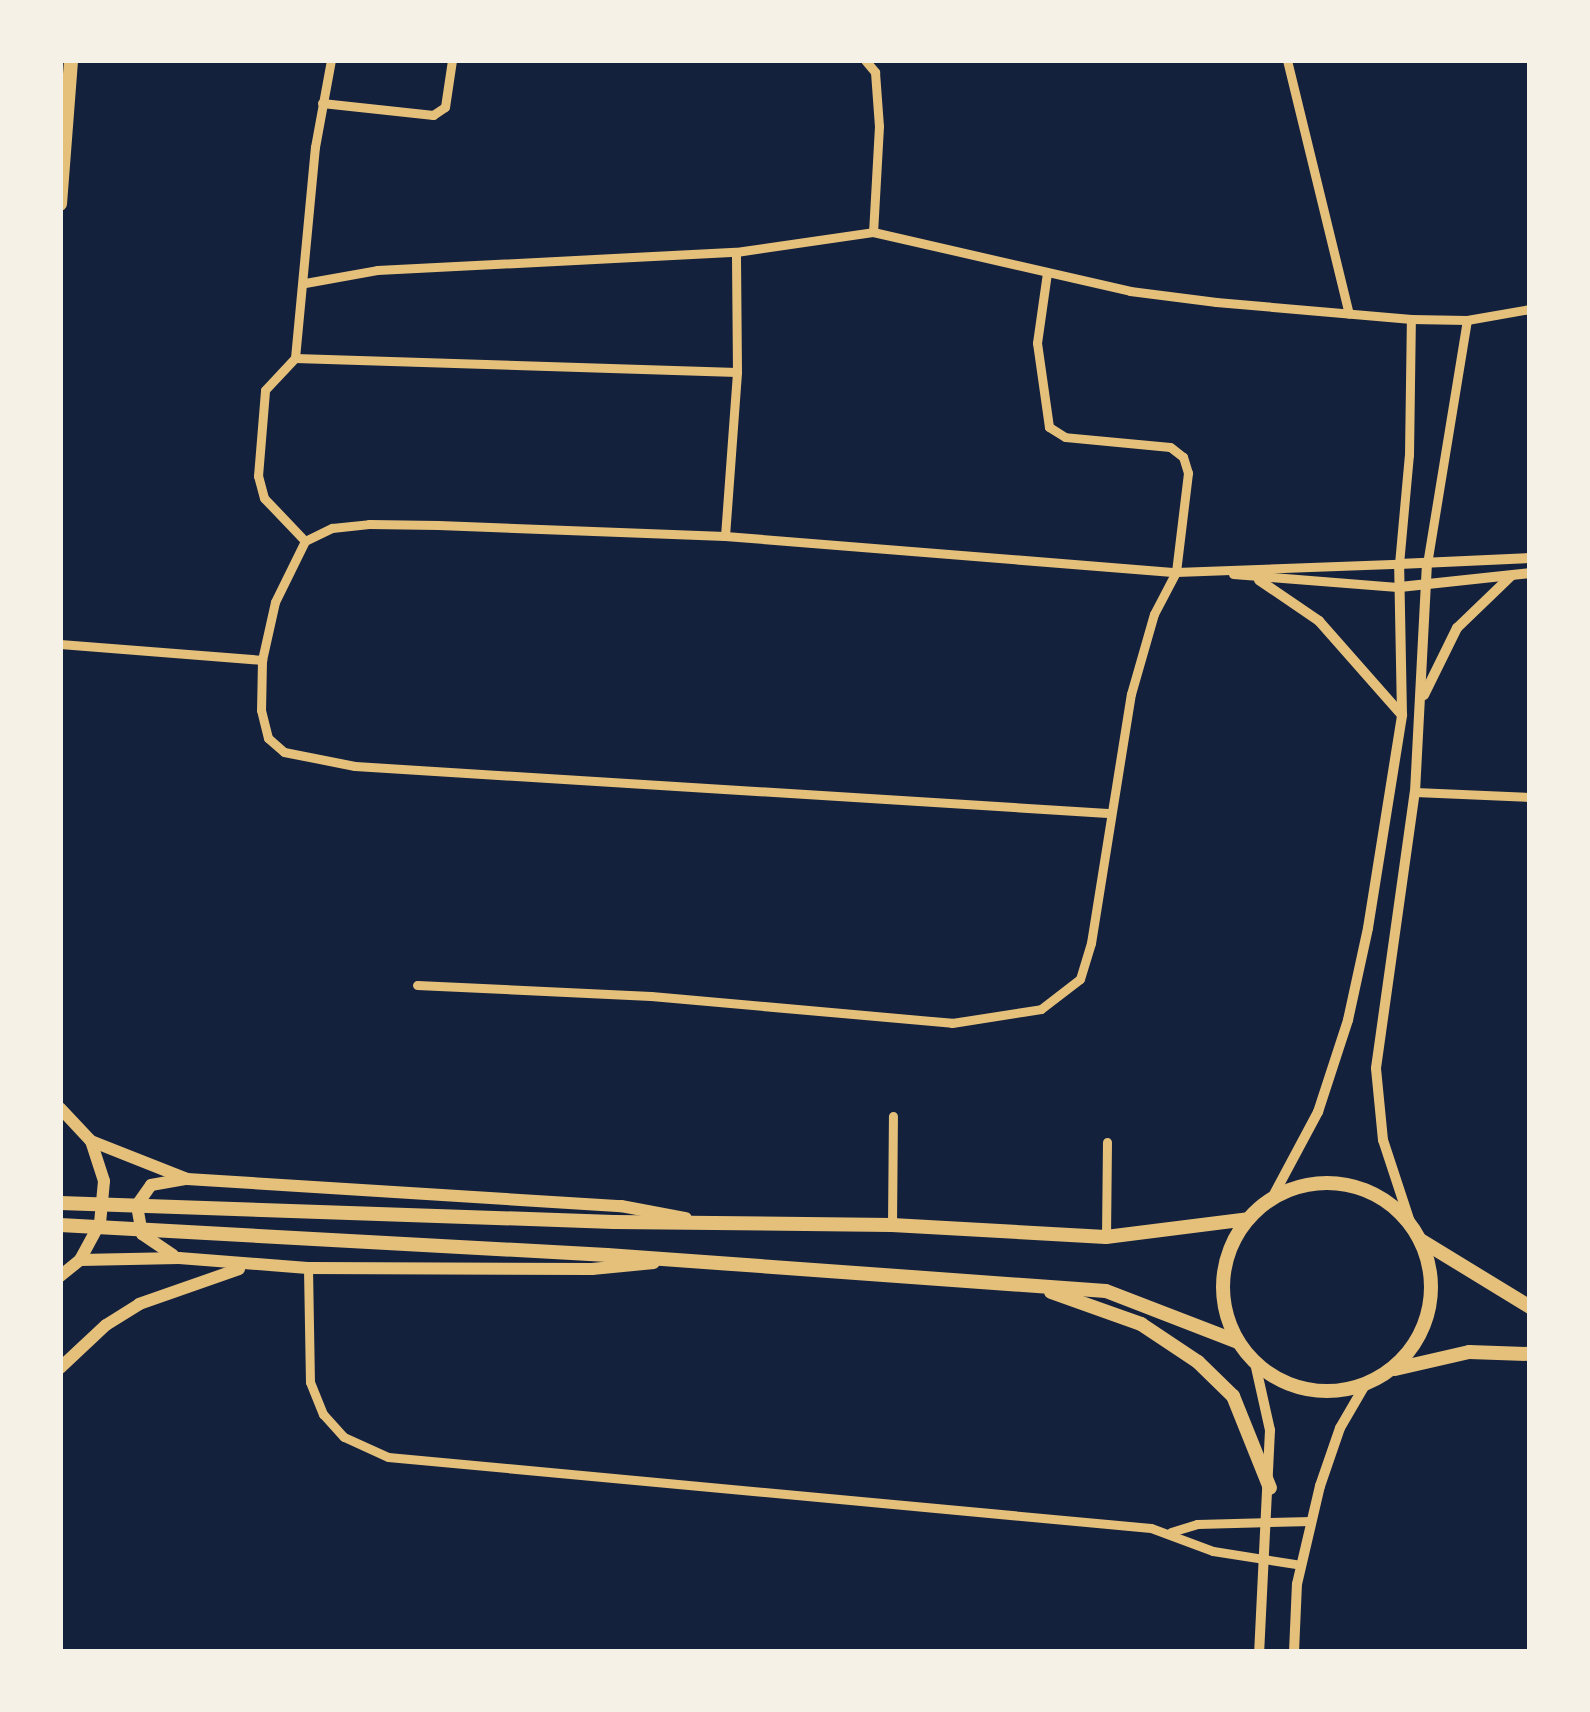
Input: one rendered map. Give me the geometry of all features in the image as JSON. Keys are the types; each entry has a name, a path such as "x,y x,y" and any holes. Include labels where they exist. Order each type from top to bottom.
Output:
{"highway":[{"path":"60,204 71,60"},
{"path":"1390,1371 1411,1350 1428,1310 1430,1268 1411,1225 1383,1199 1360,1188 1309,1185 1271,1198 1233,1241 1222,1292 1238,1342 1255,1363 1279,1380 1307,1390 1365,1385 1390,1371 1469,1352 1530,1354"},
{"path":"60,1203 614,1222 892,1225 1106,1238 1248,1220"},
{"path":"60,1225 607,1255 1106,1291 1238,1342"},
{"path":"1420,1240 1530,1307"},
{"path":"1029,1285 1141,1324 1198,1362 1233,1396 1270,1488"}],"main road":[{"path":"60,1108 91,1141 187,1179"},
{"path":"60,1276 80,1260 100,1223 104,1181 91,1141"},
{"path":"179,1258 142,1234 137,1205 151,1184 187,1179 621,1206 693,1220"},
{"path":"80,1260 179,1258 244,1267 592,1269 686,1260"},
{"path":"60,1368 106,1325 139,1304 244,1267"}],"street":[{"path":"305,541 264,498 258,476 265,390 295,358 322,103 331,60"},
{"path":"322,103 433,115 445,107 452,60"},
{"path":"865,60 875,72 879,126 873,232"},
{"path":"1287,60 1348,314"},
{"path":"305,283 377,271 736,252 873,232 992,255 1130,291 1412,320 1467,320 1530,309"},
{"path":"725,536 737,372 736,252"},
{"path":"417,986 651,996 952,1023 1041,1009 1079,979 1091,943 1108,814 1145,638 1176,572 1187,489 1183,457 1150,443 1065,436 1048,427 1037,343 1047,273"},
{"path":"1271,1198 1318,1112 1348,1020 1402,715 1400,564 1409,455 1412,320"},
{"path":"1411,1225 1383,1140 1376,1068 1415,792 1423,585 1467,320"},
{"path":"295,358 737,372"},
{"path":"1108,814 306,758 284,752 268,738 261,710 262,660 275,602 305,541 332,528 369,524 725,536 1176,572 1530,558"},
{"path":"1228,572 1259,580 1400,587 1530,573"},
{"path":"1422,698 1457,628 1511,576"},
{"path":"1259,580 1319,621 1402,715"},
{"path":"60,644 262,660"},
{"path":"1415,792 1530,797"},
{"path":"892,1225 893,1116"},
{"path":"1106,1238 1107,1142"},
{"path":"308,1268 310,1382 322,1414 344,1437 388,1457 1171,1532 1197,1524 1311,1521"},
{"path":"1255,1363 1270,1430 1259,1652"},
{"path":"1294,1652 1301,1564 1311,1521 1340,1428 1365,1385"},
{"path":"1171,1532 1198,1547 1301,1564"}]}
